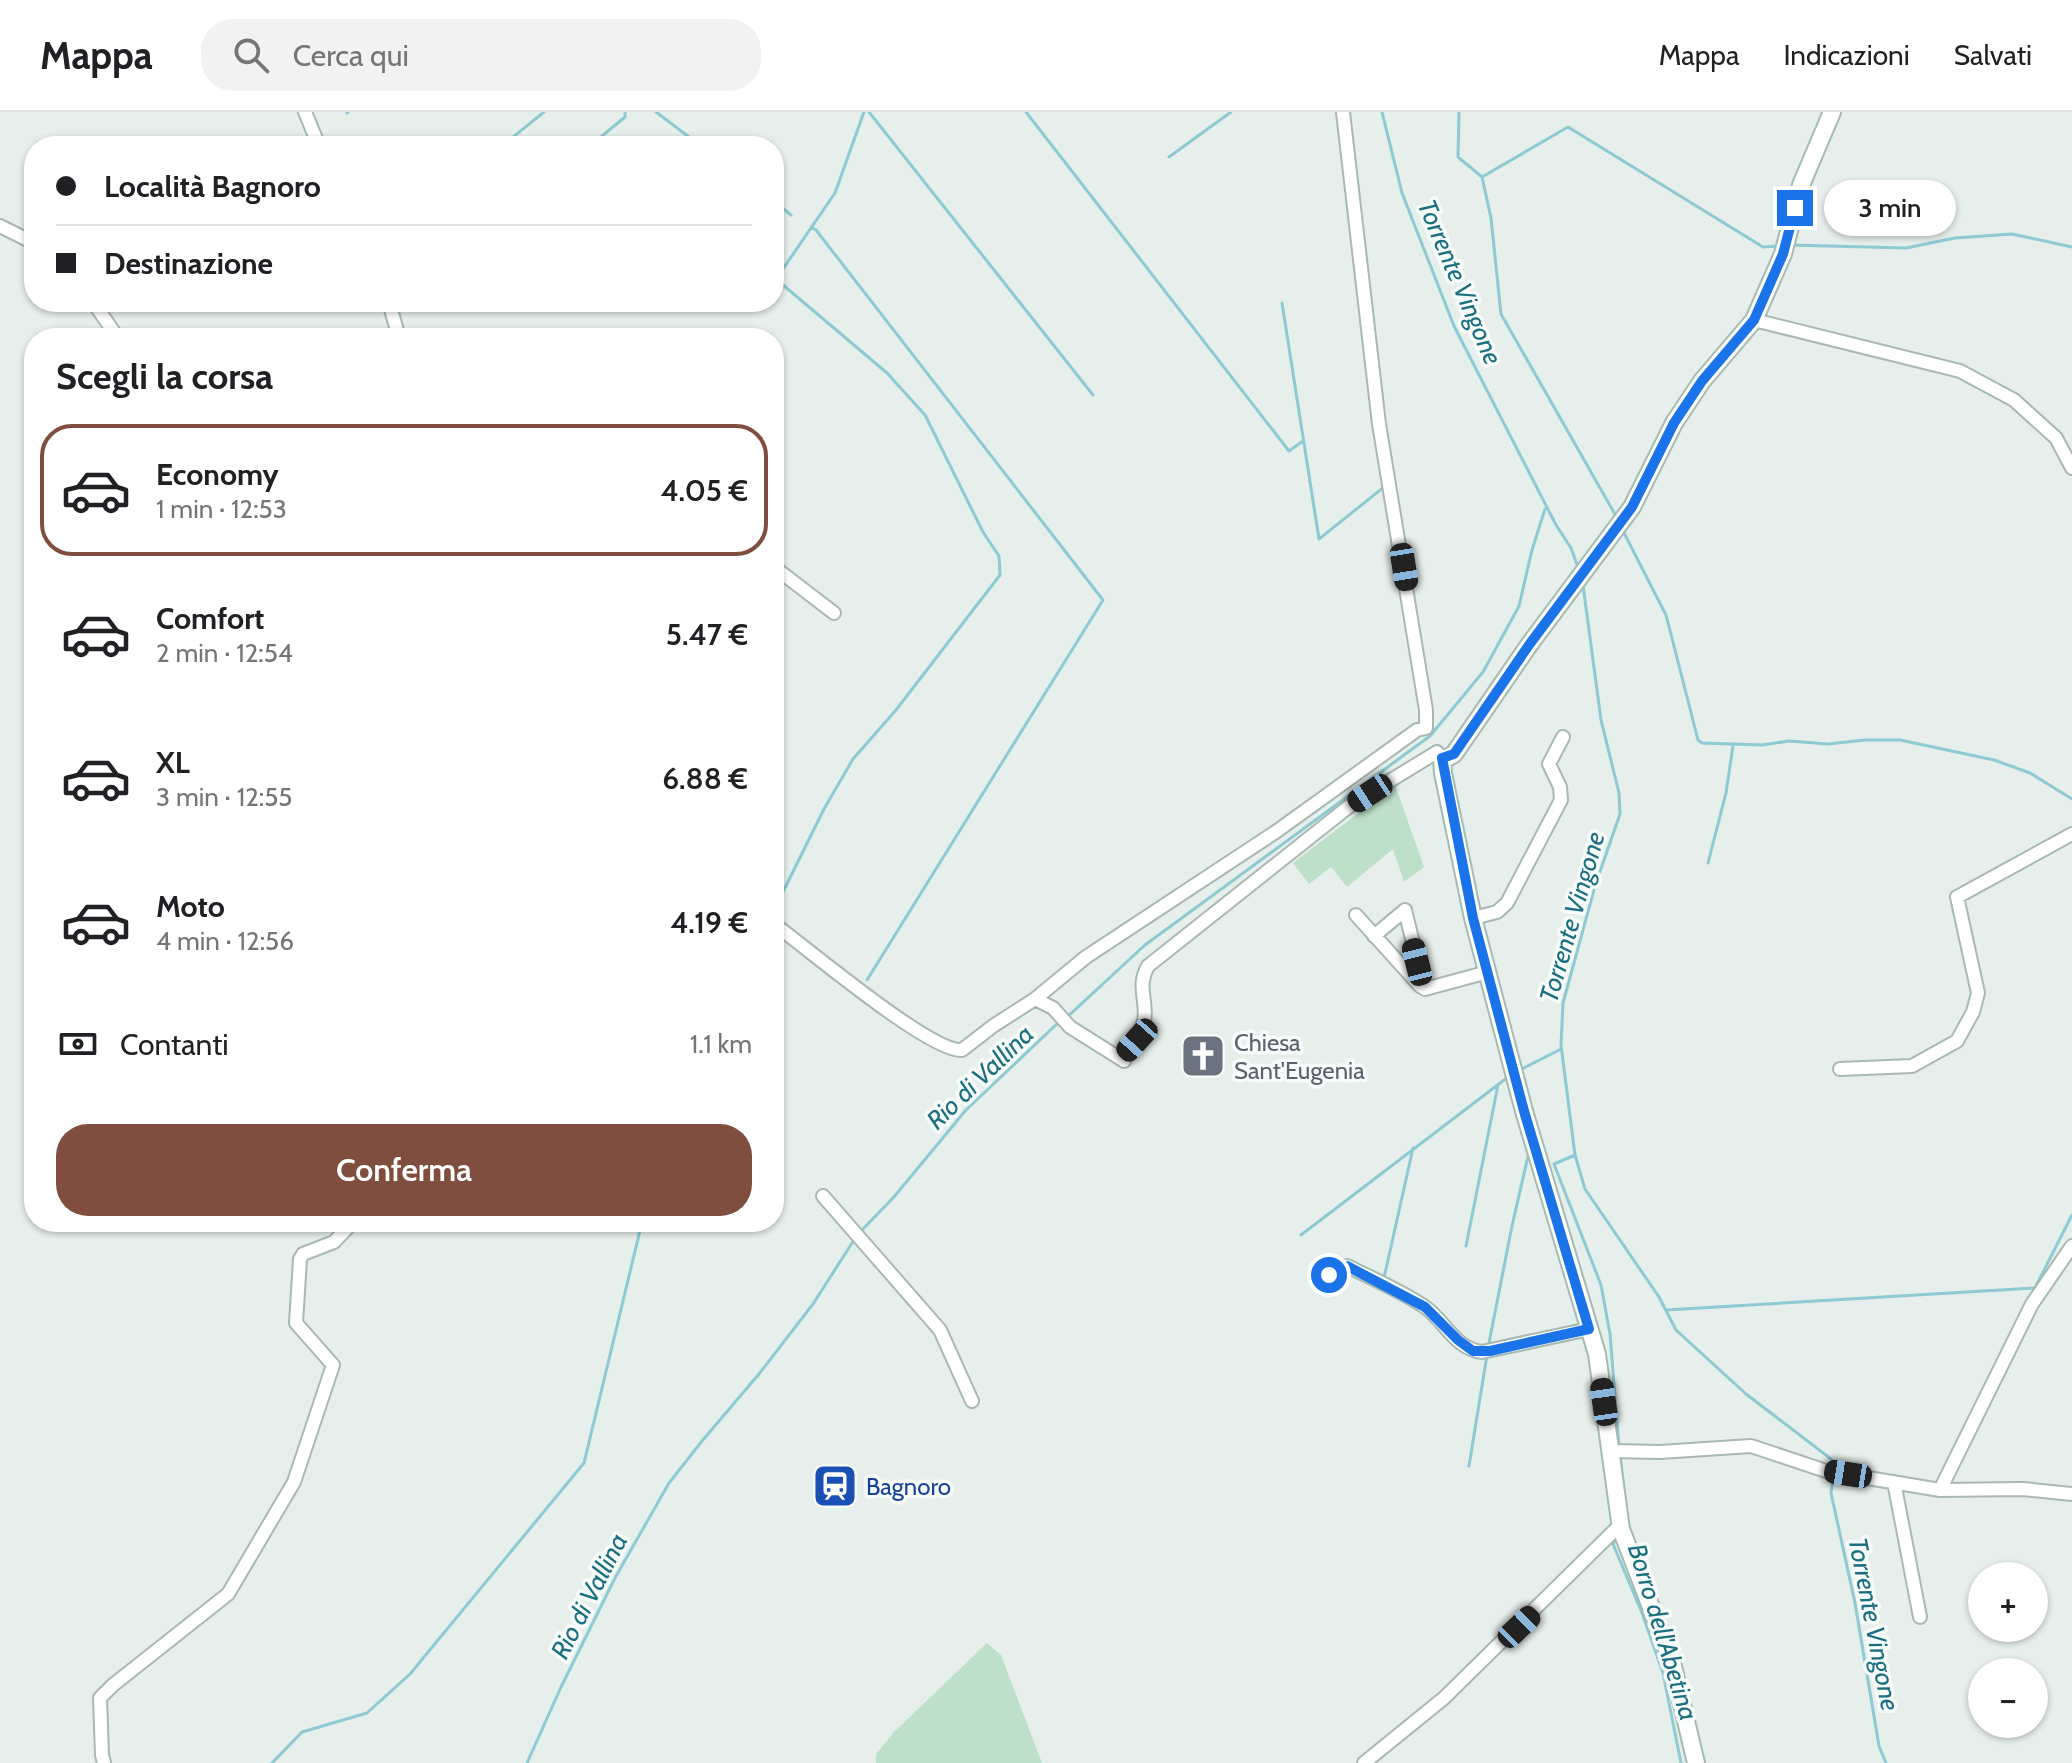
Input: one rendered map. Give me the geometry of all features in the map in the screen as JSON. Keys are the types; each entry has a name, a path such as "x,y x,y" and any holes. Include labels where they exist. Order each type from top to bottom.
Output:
{"street":[{"path":"305,112 315,136"},
{"path":"1343,112 1379,424 1430,732 1440,755 1473,918 1524,1111 1597,1354 1620,1525 1672,1662 1696,1763"},
{"path":"1035,999 1053,1008 1099,1046 1124,1061 1145,1019 1141,979 1148,966 1352,804 1440,755 1454,754 1632,507 1674,423 1702,381 1754,320 1783,254 1801,185 1832,112"},
{"path":"0,226 24,238"},
{"path":"1754,320 1960,371 2014,400 2056,438 2072,468"},
{"path":"784,575 834,613"},
{"path":"784,932 897,1018 949,1049 962,1050 1035,999 1086,957 1277,831 1417,730 1430,732"},
{"path":"1473,918 1497,912 1507,903 1561,800 1560,787 1549,764 1563,737"},
{"path":"1840,1069 1912,1066 1957,1041 1973,1012 1978,993 1957,897 2072,834"},
{"path":"1374,936 1405,910 1424,988"},
{"path":"1356,915 1424,988 1488,972"},
{"path":"823,1196 940,1330 972,1401"},
{"path":"104,1763 100,1698 228,1594 294,1482 333,1365 296,1323 300,1259 303,1254 334,1242 344,1232"},
{"path":"1940,1490 2032,1304 2072,1246"},
{"path":"1329,1275 1336,1268 1347,1266 1425,1307 1473,1351 1490,1351 1589,1329"},
{"path":"1610,1451 1660,1452 1751,1446 1826,1471 1940,1490 2023,1489 2072,1494"},
{"path":"1894,1482 1920,1617"},
{"path":"1364,1763 1444,1698 1620,1525"}],"green space":[{"path":"1395,785 1424,867 1404,882 1393,849 1347,887 1331,867 1309,884 1293,863"},
{"path":"987,1643 1001,1655 1042,1763 876,1763 876,1754 894,1732"}],"waterway":[{"path":"514,136 544,112"},
{"path":"602,136 625,117 625,112"},
{"path":"656,112 688,136"},
{"path":"784,267 835,193 864,112"},
{"path":"869,112 1093,395"},
{"path":"1026,112 1289,451 1303,441"},
{"path":"1169,157 1231,112"},
{"name":"Torrente Vingone","path":"1382,112 1402,193 1454,326 1556,525 1571,548 1579,570"},
{"path":"1459,112 1458,157 1482,177 1491,218 1501,314 1616,516"},
{"path":"1482,177 1568,127 1763,247 1778,246"},
{"path":"784,209 791,215"},
{"path":"811,227 1103,600 867,980"},
{"path":"1790,245 1906,248 1955,238 2012,234 2072,247"},
{"path":"784,286 887,373 925,415 983,532 999,556 1000,575 896,710 853,759 784,890"},
{"path":"1282,303 1319,539 1384,487"},
{"name":"Rio di Vallina","path":"1066,1018 1145,945 1430,736 1483,672 1519,606 1545,509"},
{"path":"1623,531 1666,615 1698,740 1702,743 1762,745 1789,741 1828,744 1900,740 1994,760 2030,773 2072,799"},
{"name":"Torrente Vingone","path":"1583,585 1601,720 1619,793 1620,814 1595,886 1563,1003 1561,1045 1575,1155 1585,1189 1659,1297 1676,1330 1746,1394 1831,1459 1834,1467"},
{"path":"1708,863 1726,793 1733,746"},
{"name":"Rio di Vallina","path":"861,1231 893,1198 966,1110 1059,1022"},
{"path":"1518,1071 1561,1049"},
{"path":"1301,1235 1508,1077"},
{"path":"1466,1246 1498,1085"},
{"path":"1384,1278 1413,1148"},
{"path":"1488,1348 1529,1152"},
{"name":"Borro dell'Abetina","path":"1575,1155 1554,1164 1601,1285 1610,1334 1619,1447"},
{"path":"1666,1310 2035,1288 2072,1215"},
{"path":"272,1763 302,1732 367,1713 410,1674 584,1463 640,1232"},
{"name":"Rio di Vallina","path":"527,1763 615,1578 669,1483 813,1304 854,1240"},
{"path":"1469,1466 1487,1355"},
{"name":"Borro dell'Abetina","path":"1620,1454 1627,1518"},
{"name":"Torrente Vingone","path":"1833,1477 1831,1493 1855,1603 1879,1746 1886,1763"},
{"name":"Borro dell'Abetina","path":"1618,1535 1613,1544 1663,1673 1681,1763"}],"place":[{"name":"Chiesa Sant'Eugenia","path":"1203,1056"},
{"name":"Bagnoro","path":"835,1486"}],"route":[{"path":"1329,1275 1336,1268 1347,1266 1425,1307 1473,1351 1490,1351 1589,1329 1524,1111 1473,918 1442,758 1454,754 1529,645 1632,507 1674,423 1702,381 1754,320 1783,254 1795,208"}]}
